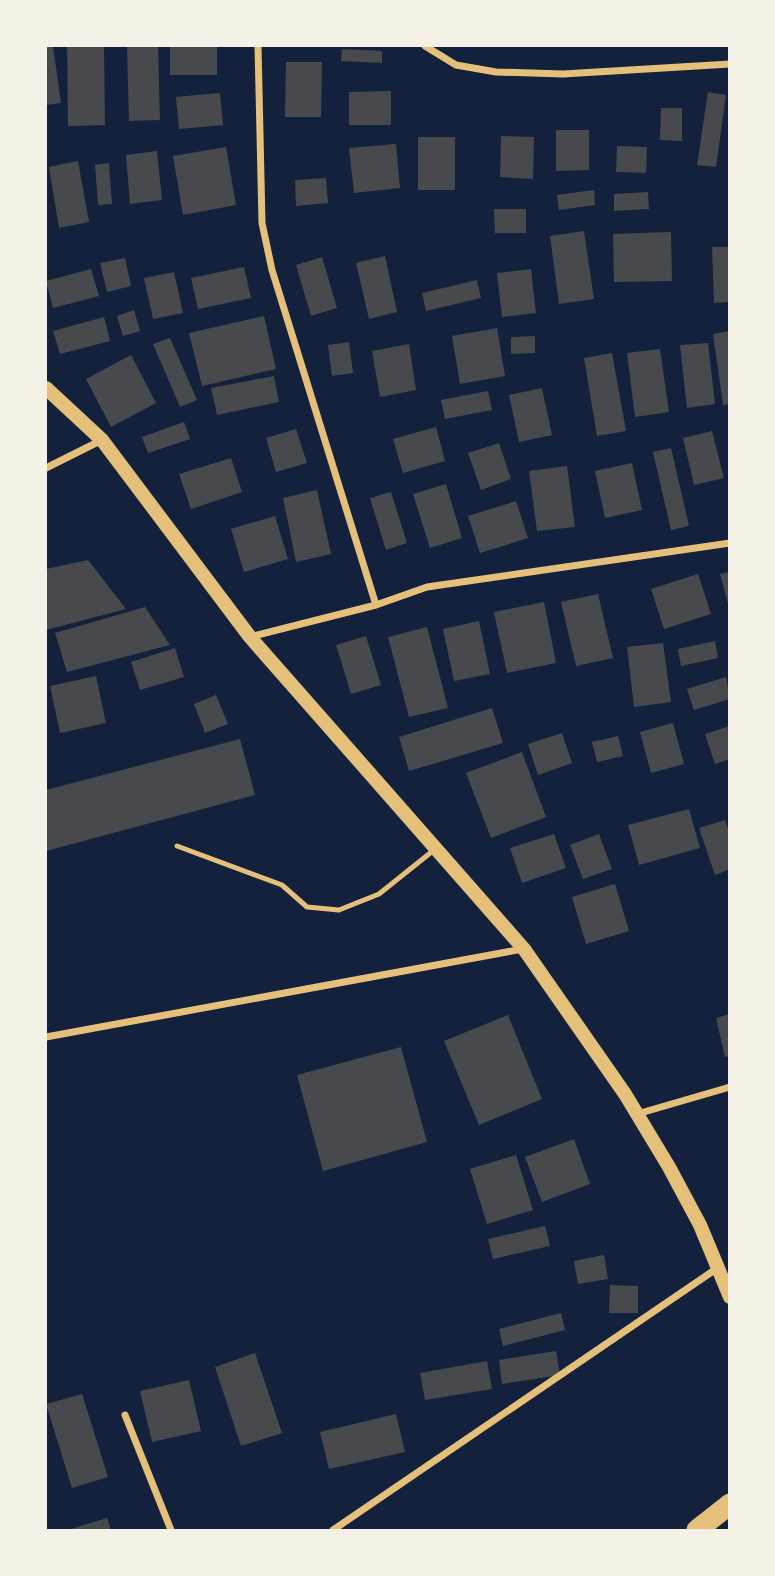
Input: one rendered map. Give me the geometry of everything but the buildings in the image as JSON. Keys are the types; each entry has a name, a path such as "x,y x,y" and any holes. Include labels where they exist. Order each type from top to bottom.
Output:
{"highway":[{"path":"698,1531 730,1504"}],"main road":[{"path":"46,388 102,440 250,637 524,949 568,1009 636,1115 700,1225 716,1269 730,1297"}],"street":[{"path":"258,46 262,223 272,270 376,604"},
{"path":"425,46 456,65 496,72 563,74 730,64"},
{"path":"46,468 102,440"},
{"path":"250,637 376,604 428,587 730,543"},
{"path":"46,1037 524,949"},
{"path":"636,1115 730,1087"},
{"path":"333,1531 716,1269"},
{"path":"125,1415 171,1531"}],"lane":[{"path":"177,846 282,885 307,907 339,910 380,894 436,848"}]}
